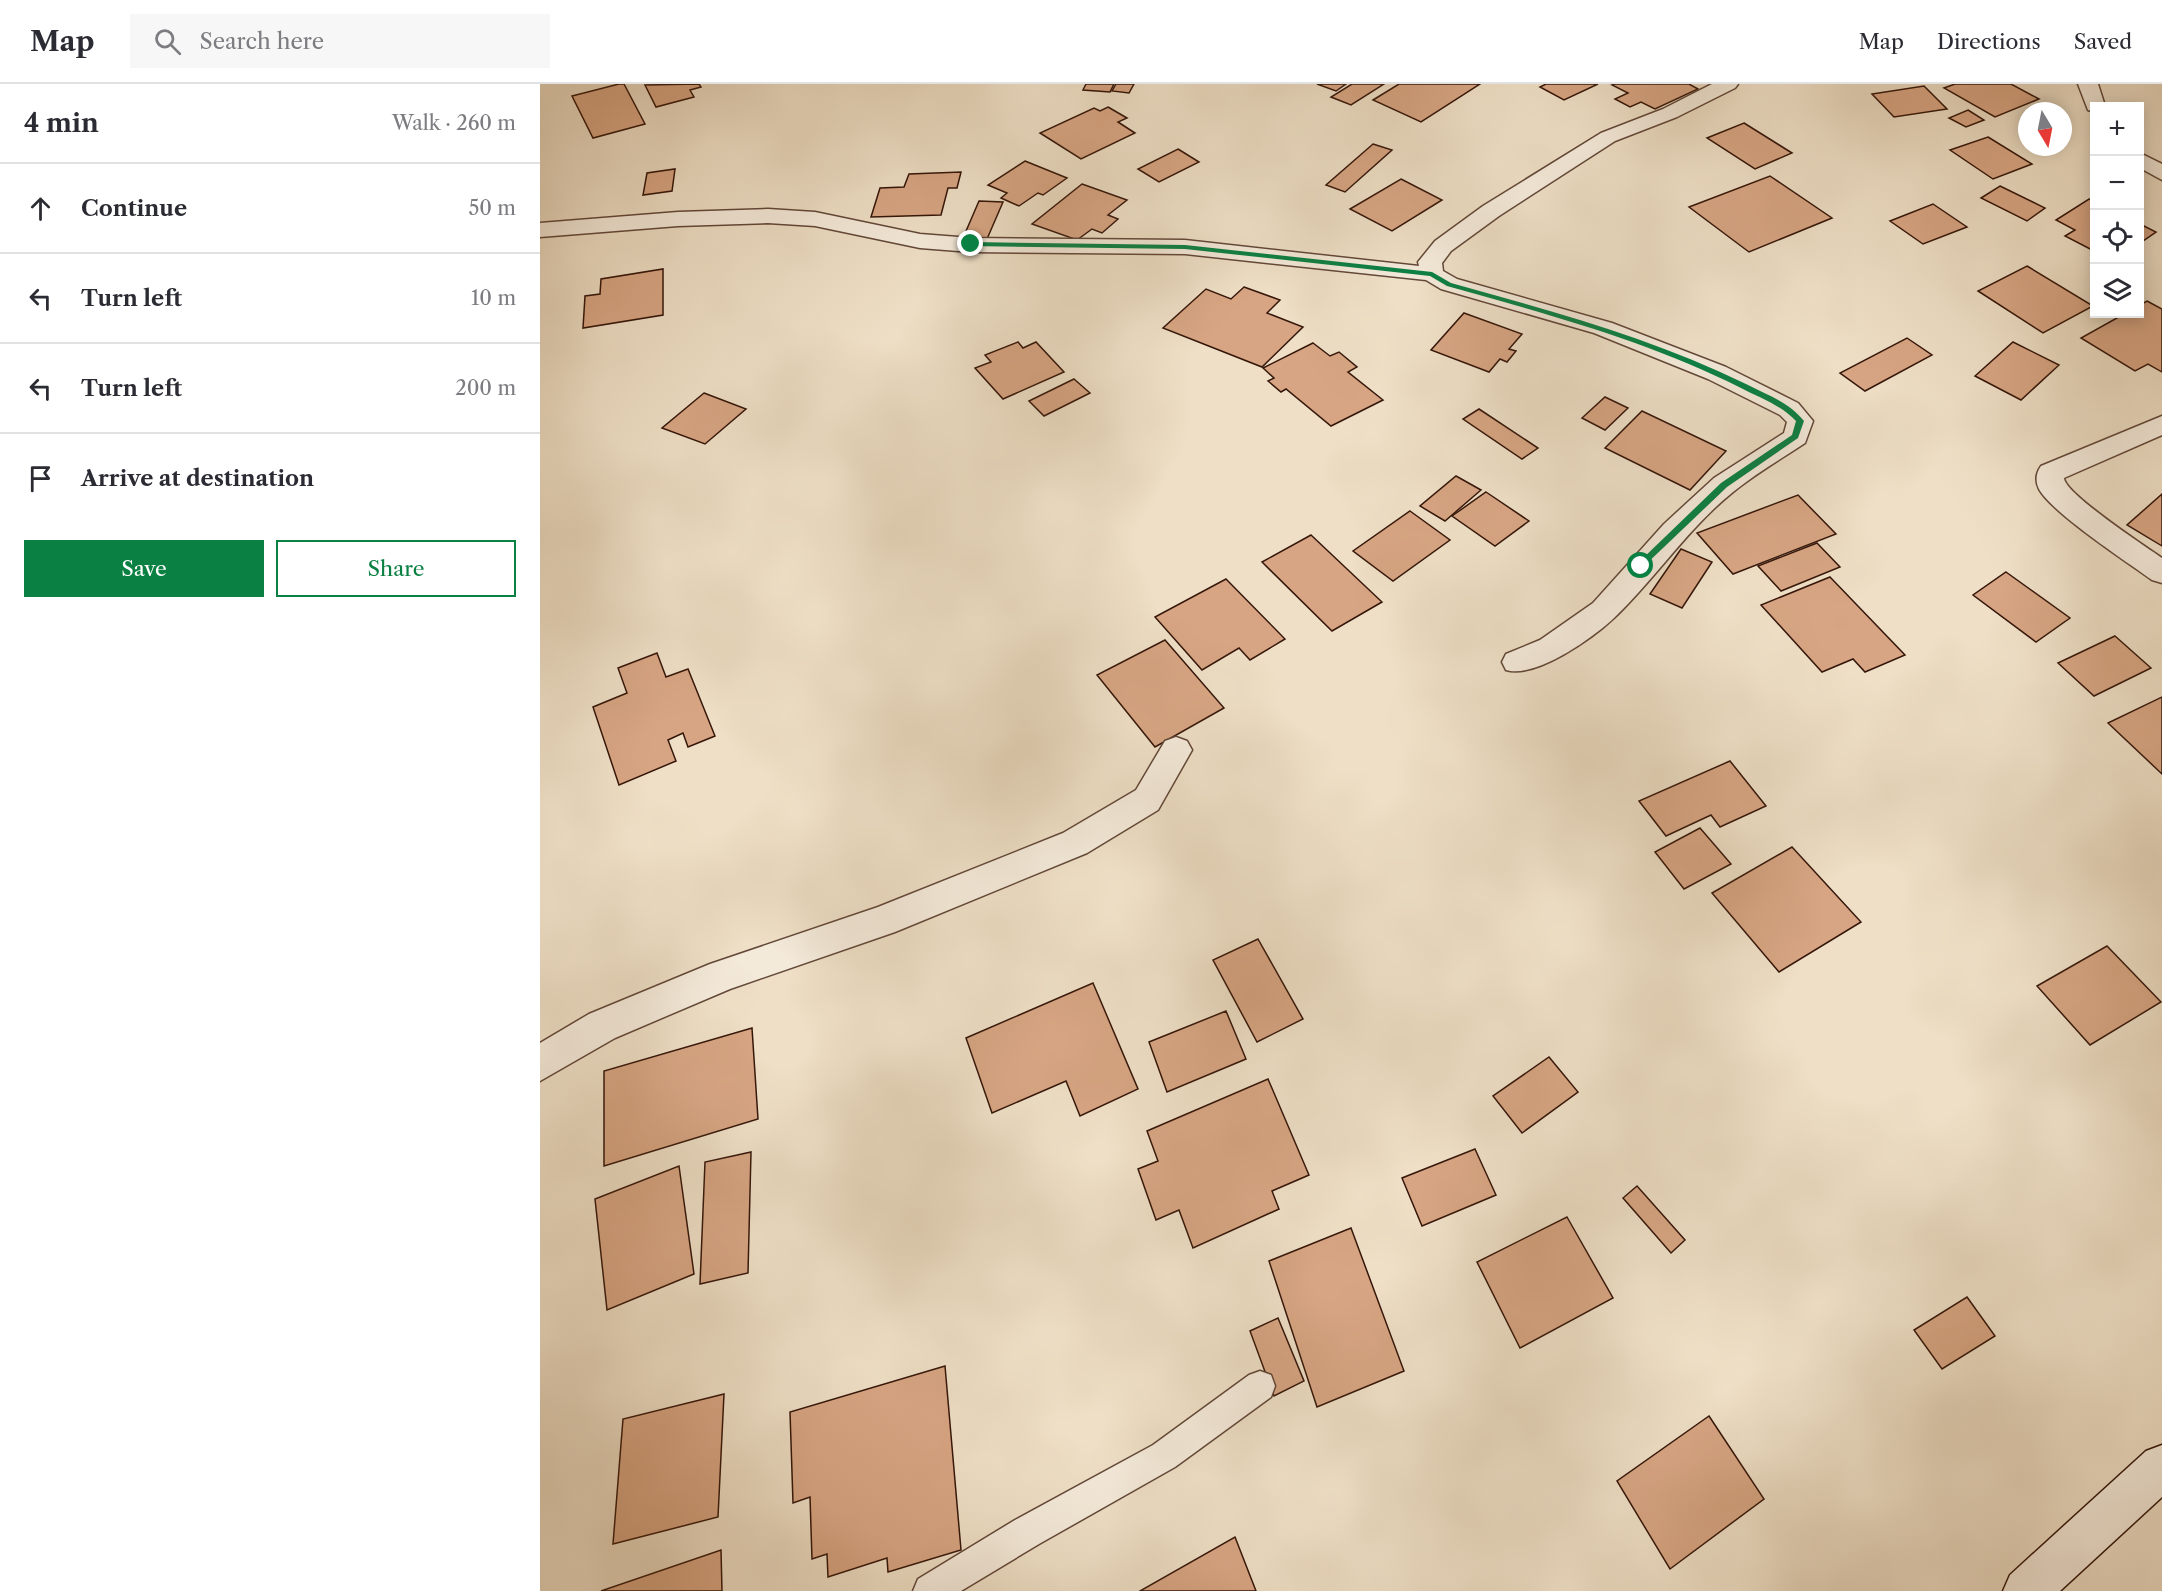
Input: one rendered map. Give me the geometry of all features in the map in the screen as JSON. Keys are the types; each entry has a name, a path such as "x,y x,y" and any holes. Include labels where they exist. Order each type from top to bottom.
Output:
{"street":[{"path":"1432,274 1430,262 1443,246 1491,211 1608,137 1670,113 1728,84"},
{"path":"2088,84 2094,102"},
{"path":"2144,162 2162,174"},
{"path":"540,230 768,216 815,219 920,241 971,244 1185,247 1432,274 1449,284 1603,328 1717,373 1771,398 1789,409 1800,421 1796,437 1724,485 1674,531 1603,611 1551,648 1517,662"},
{"path":"2162,425 2050,473 2052,486 2068,504 2162,573"},
{"path":"540,1063 602,1026 723,975 883,921 1075,843 1147,800 1176,750"},
{"path":"2026,1591 2162,1467"}],"lane":[{"path":"930,1591 1027,1532 1164,1456 1260,1386"}],"building":[{"path":"624,84 645,124 593,138 572,96"},
{"path":"699,84 701,87 690,90 694,97 656,107 645,85"},
{"path":"1086,84 1114,84 1110,92 1083,90"},
{"path":"1116,84 1134,84 1129,93 1112,91"},
{"path":"1317,84 1346,84 1336,91"},
{"path":"1352,84 1384,84 1351,105 1331,97"},
{"path":"1399,84 1480,84 1421,122 1373,100"},
{"path":"1546,84 1598,84 1564,100 1540,87"},
{"path":"1689,84 1698,89 1655,109 1641,102 1630,107 1615,99 1628,93 1612,85"},
{"path":"1955,84 2011,84 2039,99 2032,102 2018,102 2018,108 1995,117 1944,88"},
{"path":"1924,86 1947,109 1894,117 1872,94"},
{"path":"1108,107 1127,118 1118,122 1135,133 1081,159 1040,133 1094,108 1100,111"},
{"path":"1968,110 1984,120 1966,127 1949,118"},
{"path":"1744,123 1792,153 1755,169 1707,138"},
{"path":"1988,137 2032,164 1993,179 1950,150"},
{"path":"1373,144 1392,150 1345,192 1326,185"},
{"path":"1178,149 1199,162 1159,182 1138,169"},
{"path":"1025,161 1067,178 1043,195 1038,193 1019,206 1001,198 1007,193 988,185"},
{"path":"675,169 672,191 643,195 647,173"},
{"path":"961,172 957,188 948,188 941,215 871,217 880,188 904,187 909,174"},
{"path":"1770,176 1832,218 1749,252 1689,207"},
{"path":"1401,179 1442,200 1392,231 1350,209"},
{"path":"1082,184 1127,200 1108,215 1118,219 1102,233 1092,229 1077,240 1032,224"},
{"path":"2000,186 2045,208 2027,221 1981,198"},
{"path":"2090,199 2090,249 2065,236 2075,230 2056,220"},
{"path":"979,201 1003,202 987,239 963,238"},
{"path":"1933,204 1967,227 1923,244 1890,221"},
{"path":"2144,226 2156,232 2144,240"},
{"path":"2027,266 2090,304 2090,308 2043,333 1978,291"},
{"path":"663,269 663,315 583,328 585,296 600,294 601,279"},
{"path":"1244,287 1280,300 1267,313 1303,327 1262,367 1163,328 1206,289 1231,299"},
{"path":"2147,301 2162,309 2162,372 2148,364 2135,371 2081,338 2117,318 2144,318 2144,303"},
{"path":"1464,313 1522,334 1509,349 1516,351 1507,362 1500,359 1489,372 1431,350"},
{"path":"1907,338 1932,355 1865,391 1840,373"},
{"path":"1018,342 1023,348 1036,342 1064,372 1003,399 975,368 991,362 985,355"},
{"path":"2013,342 2059,365 2021,400 1975,376"},
{"path":"1313,343 1330,356 1339,352 1357,367 1348,372 1383,400 1331,426 1286,389 1281,392 1268,381 1274,378 1263,368"},
{"path":"1074,379 1090,393 1044,416 1029,401"},
{"path":"704,393 746,409 705,444 662,428"},
{"path":"1605,397 1628,408 1605,430 1582,418"},
{"path":"1479,409 1538,448 1522,459 1463,419"},
{"path":"1642,411 1726,451 1690,490 1605,448"},
{"path":"1456,476 1481,490 1445,521 1420,506"},
{"path":"1486,492 1529,521 1495,546 1452,516"},
{"path":"2162,494 2162,546 2127,525"},
{"path":"1798,495 1836,534 1733,574 1697,533"},
{"path":"1410,511 1450,540 1393,581 1353,551"},
{"path":"1311,535 1382,602 1332,631 1262,562"},
{"path":"1817,543 1840,567 1781,591 1758,566"},
{"path":"1681,549 1712,562 1682,608 1650,594"},
{"path":"2006,572 2070,618 2036,642 1973,595"},
{"path":"1830,577 1905,655 1865,672 1853,659 1822,672 1761,605"},
{"path":"1226,579 1285,639 1250,660 1239,648 1202,670 1155,617"},
{"path":"2115,636 2151,668 2094,696 2058,663"},
{"path":"1165,640 1224,708 1155,747 1097,675"},
{"path":"657,653 666,677 688,669 715,736 688,747 683,733 668,740 676,761 619,785 593,707 627,693 618,668"},
{"path":"2162,697 2162,774 2108,723"},
{"path":"1730,761 1766,806 1720,827 1711,815 1666,836 1639,801"},
{"path":"1700,828 1731,864 1684,889 1655,852"},
{"path":"1792,847 1861,922 1779,972 1712,893"},
{"path":"1258,939 1303,1019 1257,1042 1213,960"},
{"path":"2107,946 2161,1002 2090,1045 2037,986"},
{"path":"1093,983 1138,1089 1080,1116 1066,1081 992,1113 966,1038"},
{"path":"1226,1011 1246,1059 1167,1092 1149,1042"},
{"path":"752,1028 758,1119 604,1166 604,1071"},
{"path":"1549,1057 1578,1092 1522,1133 1493,1096"},
{"path":"1268,1079 1309,1175 1272,1191 1279,1209 1193,1248 1179,1210 1156,1220 1138,1169 1158,1161 1147,1131"},
{"path":"1475,1149 1496,1195 1422,1226 1402,1178"},
{"path":"751,1152 748,1273 700,1284 705,1162"},
{"path":"679,1166 694,1274 607,1310 595,1199"},
{"path":"1637,1186 1685,1240 1671,1253 1623,1198"},
{"path":"1567,1217 1613,1298 1520,1348 1477,1262"},
{"path":"1351,1228 1404,1371 1317,1407 1269,1261"},
{"path":"1967,1297 1995,1336 1942,1369 1914,1330"},
{"path":"1278,1318 1304,1381 1274,1396 1250,1331"},
{"path":"945,1366 961,1550 888,1572 887,1558 828,1577 827,1554 812,1559 810,1497 793,1503 790,1412"},
{"path":"724,1394 718,1517 613,1544 623,1419"},
{"path":"1709,1416 1764,1499 1670,1569 1617,1481"},
{"path":"1235,1537 1256,1591 1140,1591"},
{"path":"721,1550 722,1591 601,1591"}],"route":[{"path":"971,244 1185,247 1432,274 1449,284 1603,328 1717,373 1789,409 1800,421 1796,437 1724,485 1674,531 1641,566"}]}
